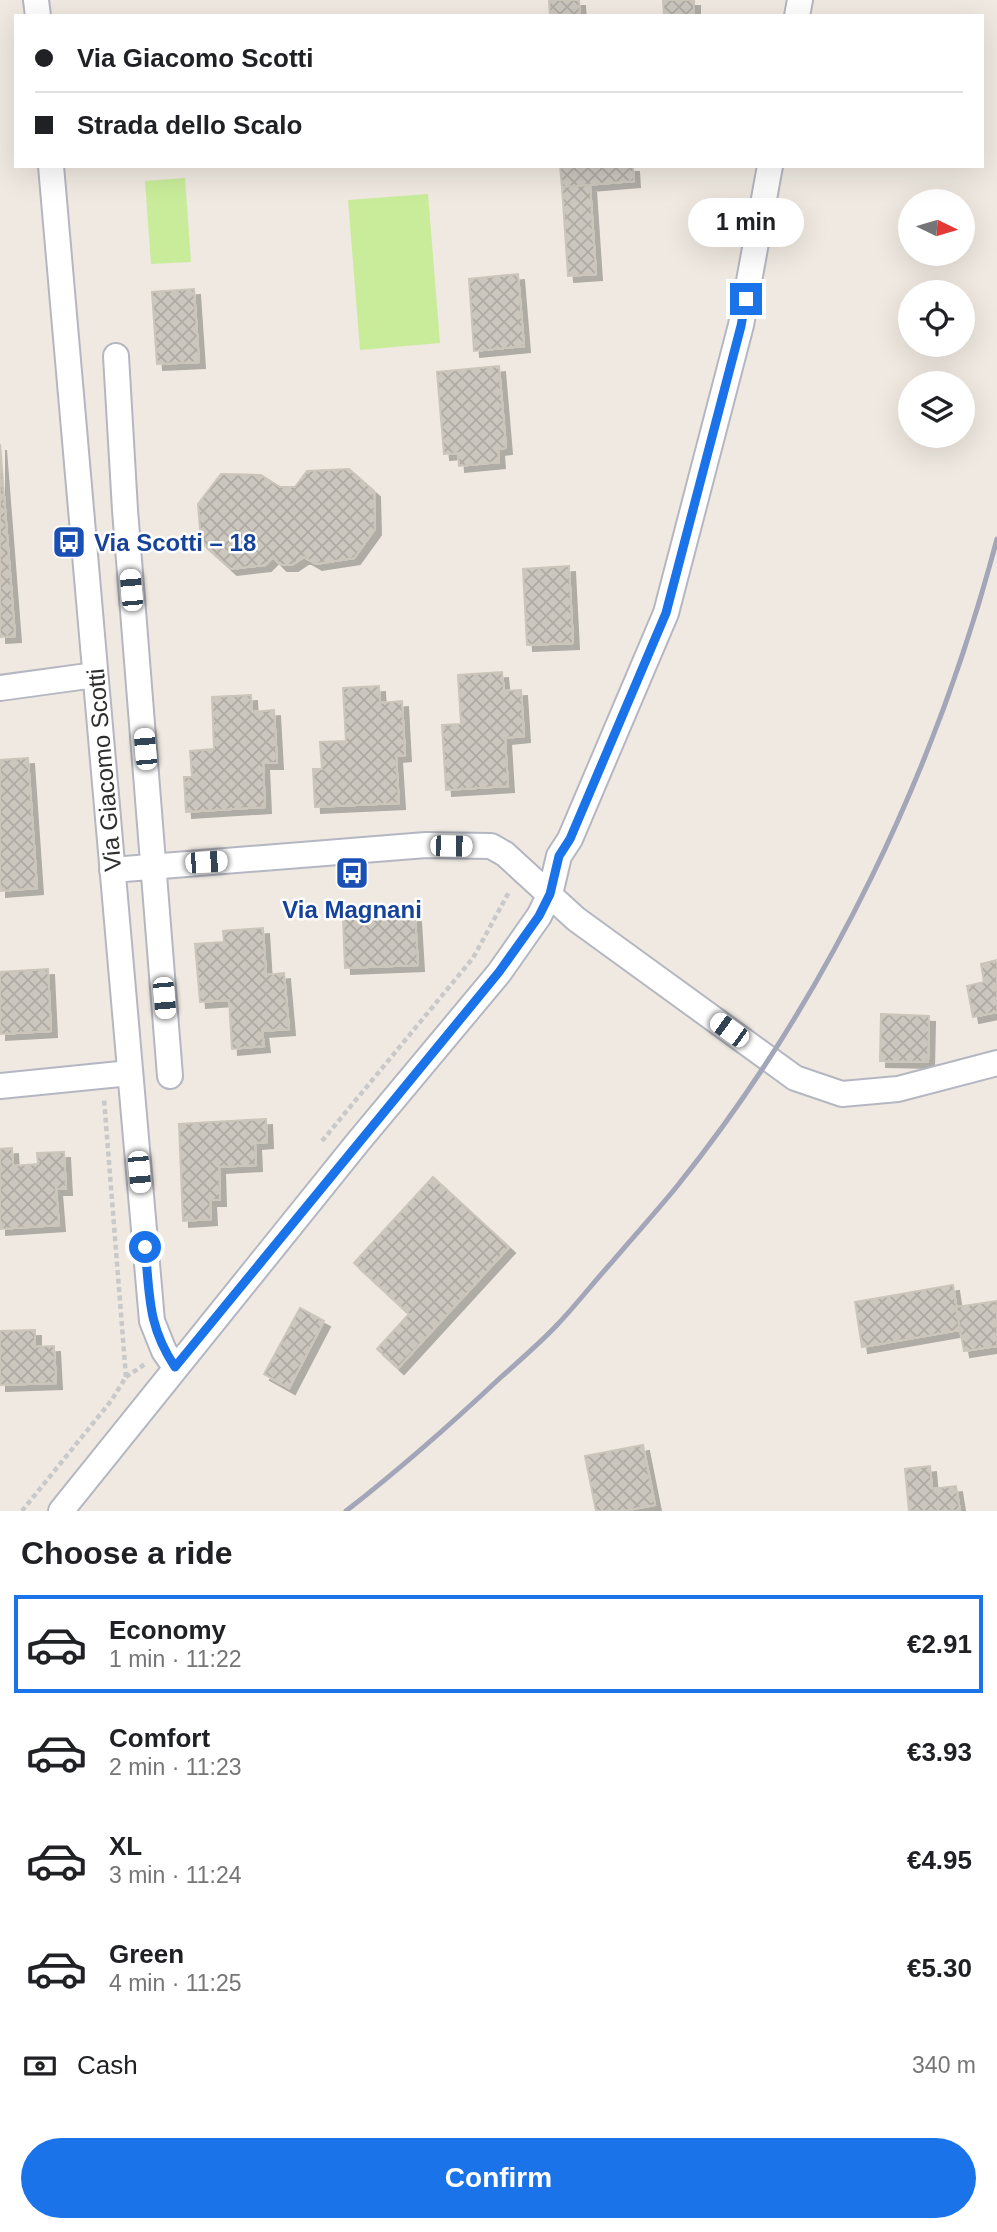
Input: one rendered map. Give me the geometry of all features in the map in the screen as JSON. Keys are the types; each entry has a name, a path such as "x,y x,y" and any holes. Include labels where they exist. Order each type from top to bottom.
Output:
{"street":[{"name":"Via Giacomo Scotti","path":"51,168 152,1321 164,1351 175,1367"},
{"path":"61,1511 175,1367 499,972 539,916 550,894 559,856 570,839 666,613 741,326 770,168"},
{"path":"116,356 125,510 170,1076"},
{"path":"0,688 95,675"},
{"path":"112,870 426,845 491,846 505,854 576,919 795,1077 842,1094 898,1089 997,1063"},
{"path":"0,1086 130,1073"}],"path":[{"path":"22,1511 111,1401 126,1377 102,1076"}],"green space":[{"path":"185,178 191,262 151,264 145,181"},
{"path":"428,194 440,343 360,350 348,200"}],"building":[{"path":"549,0 579,0 580,14 550,14"},
{"path":"663,0 694,0 694,14 664,14"},
{"path":"560,168 633,168 634,181 562,187"},
{"path":"590,185 596,274 568,276 562,187"},
{"path":"518,274 524,346 474,351 469,279"},
{"path":"194,289 199,362 157,364 152,292"},
{"path":"499,366 506,448 498,449 499,462 459,466 458,453 444,454 437,372"},
{"path":"0,444 15,636 0,637"},
{"path":"349,469 374,491 375,529 354,558 316,564 304,557 292,565 281,565 273,557 265,565 231,569 201,542 198,504 221,474 261,475 280,487 295,487 307,471"},
{"path":"569,566 573,643 527,645 523,569"},
{"path":"502,672 504,691 521,690 524,736 505,738 508,786 446,790 442,725 461,724 458,675"},
{"path":"379,686 380,703 402,701 405,755 396,756 399,803 315,807 313,769 322,769 320,742 346,741 343,688"},
{"path":"251,695 252,712 274,710 277,763 263,763 265,807 186,812 184,777 192,777 190,751 214,749 212,697"},
{"path":"28,758 37,888 0,891 0,760"},
{"path":"415,916 418,965 345,968 343,919"},
{"path":"263,928 266,975 284,973 289,1029 262,1031 264,1046 232,1049 229,1000 200,1002 195,944 224,942 223,931"},
{"path":"997,960 997,1012 973,1017 967,986 984,982 981,964"},
{"path":"48,969 51,1031 0,1034 0,972"},
{"path":"881,1014 929,1016 928,1062 880,1061"},
{"path":"266,1119 267,1142 255,1143 256,1165 219,1167 220,1200 210,1200 211,1219 183,1221 179,1124"},
{"path":"12,1148 13,1166 38,1164 37,1153 64,1152 66,1189 56,1189 59,1225 0,1229 0,1149"},
{"path":"433,1177 509,1247 398,1368 377,1349 409,1314 354,1263"},
{"path":"953,1285 960,1330 862,1347 855,1302"},
{"path":"997,1301 997,1346 964,1351 956,1307"},
{"path":"300,1308 324,1321 289,1388 264,1374"},
{"path":"35,1330 35,1347 54,1346 56,1383 0,1385 0,1331"},
{"path":"643,1445 655,1505 623,1511 596,1511 585,1456"},
{"path":"930,1466 932,1489 956,1486 960,1511 909,1511 905,1469"}],"railway":[{"path":"346,1511 444,1430 557,1325 670,1195 732,1113 783,1038 829,959 909,796 943,711 997,539"}],"place":[{"name":"Via Scotti – 18","path":"69,542"},
{"name":"Via Magnani","path":"352,873"}],"route":[{"path":"145,1247 152,1321 164,1351 175,1367 499,972 539,916 550,894 559,856 570,839 666,613 746,299"}]}
